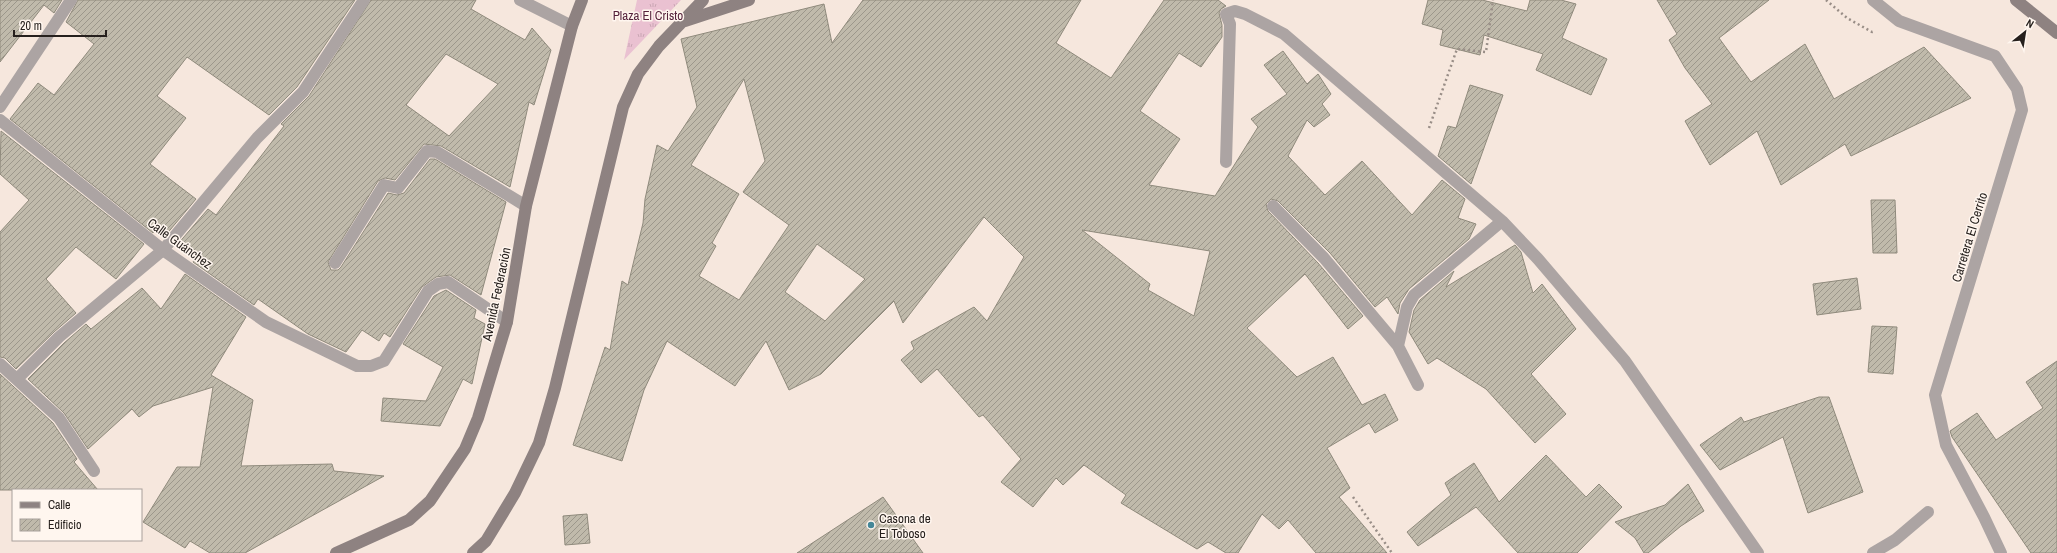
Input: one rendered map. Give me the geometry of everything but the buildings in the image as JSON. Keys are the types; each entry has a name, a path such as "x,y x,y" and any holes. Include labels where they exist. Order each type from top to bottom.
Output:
{"street":[{"path":"0,107 71,0"},
{"path":"17,378 59,337 162,250 257,138 303,92 364,0"},
{"path":"520,0 572,26"},
{"name":"Avenida Federación","path":"336,553 409,520 430,501 465,449 478,418 507,322 526,206 572,26 582,0"},
{"path":"473,553 486,541 515,493 539,443 555,388 623,107 638,74 659,46 702,0"},
{"path":"684,21 749,0"},
{"name":"Carretera El Cerrito","path":"1874,0 1899,21 1995,56 2017,89 2022,110 1935,395 1946,445 2001,553"},
{"path":"2016,0 2057,33"},
{"path":"1226,162 1230,24 1226,14 1235,11 1263,22 1299,45 1379,117 1502,221 1538,258 1625,361 1758,553"},
{"name":"Calle Guánchez","path":"0,120 162,250 266,322 358,366 371,366 384,361 428,291 438,284 448,282 507,322"},
{"path":"335,263 384,185 398,188 426,150 437,152 526,206"},
{"path":"1274,206 1324,258 1398,346 1418,385"},
{"path":"1398,346 1407,307 1414,295 1502,221"},
{"path":"0,364 60,418 94,471"},
{"path":"1873,553 1895,540 1928,512"}],"path":[{"path":"1427,132 1457,49 1486,52 1493,0"},
{"path":"1353,498 1392,553"}],"green space":[{"name":"Plaza El Cristo","path":"637,0 681,0 624,60"}],"place":[{"name":"Casona de El Toboso","path":"871,525"}]}
